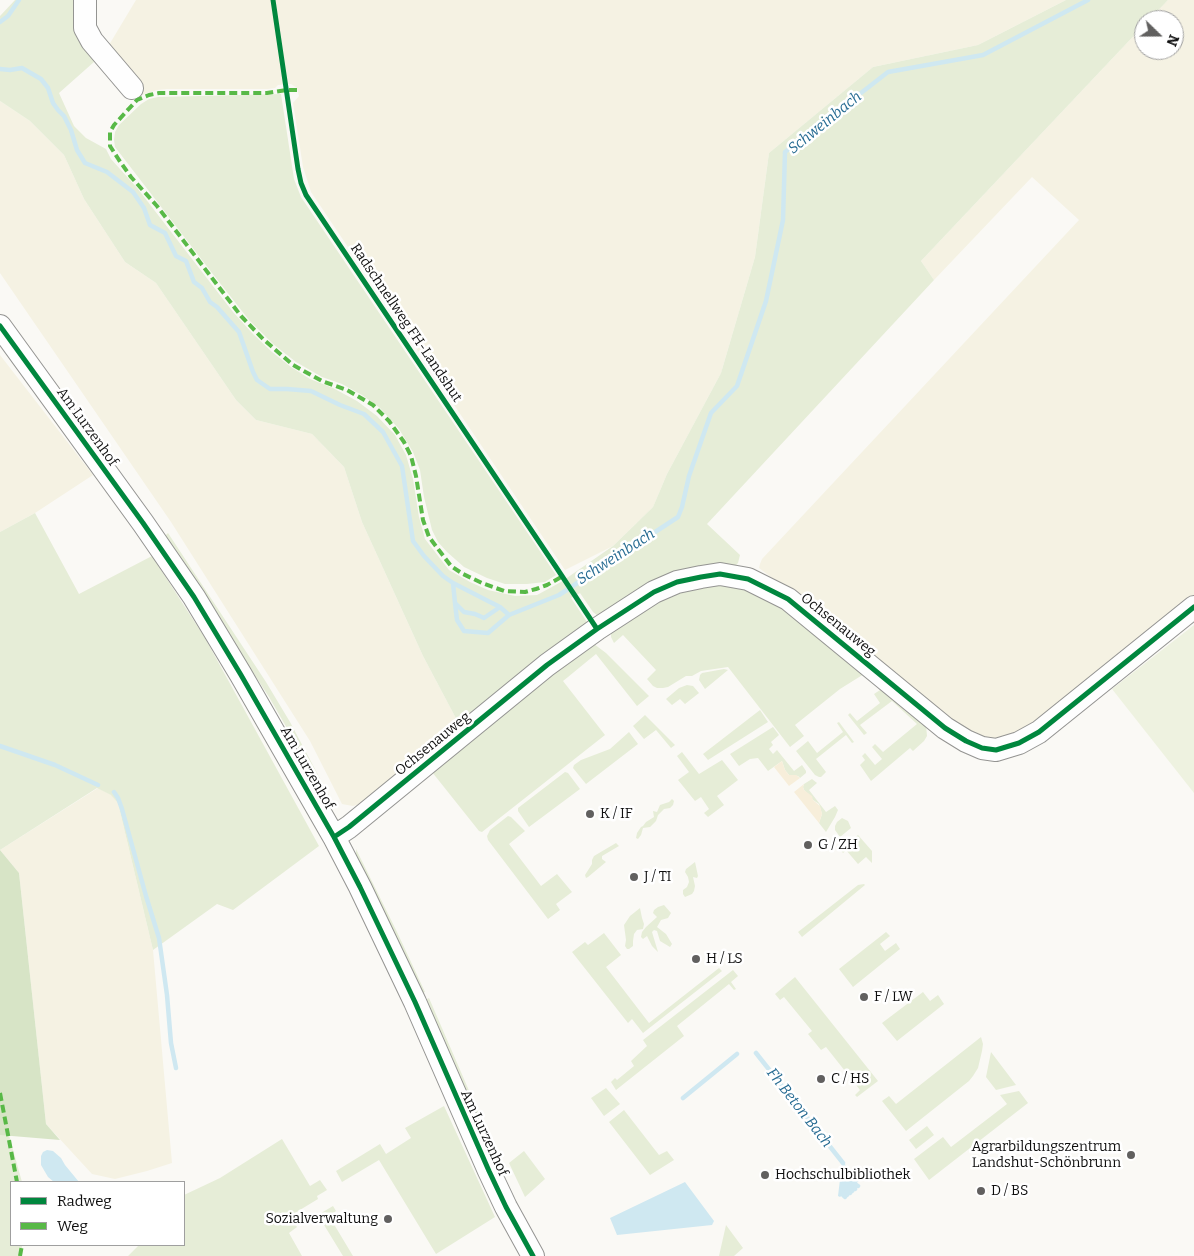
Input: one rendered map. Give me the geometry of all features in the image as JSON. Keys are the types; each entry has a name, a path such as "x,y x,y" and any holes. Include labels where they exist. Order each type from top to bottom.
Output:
{"street":[{"path":"85,0 85,28 92,40 132,88"},
{"name":"Am Lurzenhof","path":"0,326 143,523 194,597 334,837 415,1002 506,1207 533,1256"},
{"name":"Ochsenauweg","path":"334,837 349,827 547,665 640,600 677,582 720,574 748,579 788,599 945,728 982,748 996,750 1019,744 1039,732 1194,608"}],"shaded area":[{"path":"136,0 1066,0 978,45 873,67 769,153 755,257 721,373 667,474 653,507 613,546 565,570 311,192 303,167 293,103 299,96 297,88 291,84 278,85 275,88 268,89 167,89 142,95 106,50"},
{"path":"1168,0 1194,0 1194,599 1036,720 1010,736 988,739 970,734 759,568 762,559 1079,220 1032,177 934,280 921,261 1134,36 1134,60 1184,60 1184,10 1158,10"},
{"path":"0,101 30,121 64,155 84,199 125,262 156,283 236,400 256,420 312,434 344,467 362,522 423,656 460,726 367,802 353,806 342,804 310,741 171,522 0,273"},
{"path":"0,355 93,475 35,513 0,532"},
{"path":"98,788 112,795 118,803 153,950 172,1163 115,1179 92,1174 46,1124 19,873 0,850"}],"green space":[{"path":"15,0 85,0 103,54 59,93 74,126 86,138 106,149 111,159 138,189 233,312 253,334 291,367 310,379 333,388 357,401 377,416 395,435 406,455 413,479 419,517 425,539 449,570 488,590 515,596 537,595 561,582 613,546 653,507 667,474 721,373 755,257 769,153 873,67 978,45 1066,0 1168,0 1158,10 1134,10 1134,36 921,261 934,280 707,524 740,555 738,563 734,567 598,616 580,593 571,598 587,622 587,629 460,726 423,656 362,522 344,467 312,434 256,420 236,400 156,283 125,262 84,199 64,155 30,121 0,101 0,16"},
{"path":"281,94 294,179 301,197 556,575 545,582 505,584 464,567 447,552 438,542 432,530 420,470 413,452 399,429 380,408 362,395 342,384 322,377 296,362 273,344 249,320 115,147 115,132 119,125 149,99 158,97"},
{"path":"35,513 79,594 152,556 205,638 319,846 233,910 217,904 153,950 118,803 111,795 97,788 0,850 0,532"},
{"path":"168,533 266,682 290,722 333,803 322,795 310,768 269,697 164,537"},
{"path":"722,585 742,587 783,608 864,674 840,689 795,725 804,736 790,747 728,667 701,671 692,676 686,676 668,687 657,688 647,679 656,670 623,635 614,643 611,637 612,631 652,605 686,590"},
{"path":"1194,625 1194,793 1112,689"},
{"path":"594,644 606,653 649,696 637,706 596,654 563,681 605,735 482,832 479,831 432,772 515,701"},
{"path":"724,669 728,670 705,689 699,680 700,675"},
{"path":"687,685 693,686 699,693 685,704 680,699 672,705 666,699 679,688"},
{"path":"883,688 926,725 927,736 913,751 910,748 871,781 860,765 865,760 862,756 865,753 875,765 882,759 872,747 875,744 883,752 917,724 892,701 860,725 867,733 864,735 848,715 850,713 857,721 880,703 874,694"},
{"path":"760,710 768,722 708,760 703,754"},
{"path":"645,715 675,745 671,748 656,730 644,739 633,726"},
{"path":"839,722 854,742 852,743 846,735 816,759 826,772 819,777 815,775 796,751 808,741 817,753 843,732 837,723"},
{"path":"773,727 779,735 771,742 773,745 769,749 773,754 777,750 794,771 802,765 806,773 800,778 789,775 782,761 768,771 758,758 750,759 739,766 730,754"},
{"path":"629,732 638,744 586,784 573,768 574,765 581,760 610,749"},
{"path":"682,752 699,774 722,760 738,780 717,796 724,805 708,817 704,813 709,809 701,797 695,801 678,780 689,772 677,756"},
{"path":"565,772 568,773 580,789 529,827 518,811 518,808"},
{"path":"812,779 817,783 809,790 826,812 835,806 838,810 826,832 819,823 822,814 819,804 813,800 803,787 804,784"},
{"path":"672,799 674,801 673,805 670,808 664,809 658,815 656,821 650,827 643,828 641,835 638,839 636,838 641,827 654,817 653,811 657,812 660,805"},
{"path":"508,816 525,831 509,844 541,886 557,874 572,892 556,904 560,910 548,919 488,840 487,836 490,830"},
{"path":"842,818 848,821 851,828 840,837 835,830 835,826"},
{"path":"858,835 872,851 872,863 866,857 858,864 846,850 843,853 840,849"},
{"path":"616,843 619,846 602,856 602,859 606,862 586,878 585,875 592,864 594,856"},
{"path":"356,849 425,992 420,994 356,855"},
{"path":"0,850 19,873 46,1124 60,1140 0,1135"},
{"path":"695,862 698,876 697,878 693,877 694,891 685,897 683,890 689,882 685,872"},
{"path":"864,884 802,937 798,932 858,885"},
{"path":"664,905 671,913 668,918 661,920 657,927 666,934 672,944 670,947 660,941 657,931 654,930 652,932 658,952 652,946 647,936 643,939 641,937 646,927 657,917 653,913 654,910"},
{"path":"640,908 644,924 643,929 637,930 634,934 633,946 627,949 625,946 624,925 630,916"},
{"path":"886,932 890,936 880,944 885,951 896,943 900,949 853,987 839,969"},
{"path":"604,933 621,955 606,967 649,1023 719,968 722,971 643,1033 632,1019 628,1023 572,952 585,942 588,945"},
{"path":"733,970 738,976 731,982 736,989 734,990 729,984 677,1026 684,1036 616,1090 611,1082 615,1078 617,1080 634,1066 631,1061 647,1046 643,1040"},
{"path":"795,977 878,1081 857,1097 855,1095 860,1090 826,1047 821,1050 808,1034 812,1031 784,997 780,1000 775,994"},
{"path":"923,992 930,1001 938,995 944,1004 897,1041 882,1023"},
{"path":"429,998 489,1137 482,1132 423,1001"},
{"path":"981,1037 982,1051 978,1068 973,1076 906,1131 882,1101 889,1096 896,1104"},
{"path":"991,1052 1016,1085 996,1090 986,1077"},
{"path":"606,1088 620,1104 604,1116 591,1098"},
{"path":"1019,1091 1028,1103 929,1180 914,1159 943,1137 951,1147 1007,1104 1000,1095"},
{"path":"0,1103 22,1181 10,1181 10,1246 22,1246 22,1256 0,1256"},
{"path":"444,1106 495,1217 436,1254 379,1160 342,1182 336,1171 380,1144 386,1154 411,1138 405,1128"},
{"path":"624,1110 659,1155 667,1151 674,1160 650,1175 609,1122"},
{"path":"927,1126 934,1135 916,1149 909,1140"},
{"path":"282,1139 310,1186 320,1180 327,1190 317,1196 318,1199 290,1216 297,1227 289,1233 302,1256 128,1256 138,1246 185,1246 185,1195 220,1178"},
{"path":"524,1151 545,1179 525,1197 509,1163"},
{"path":"333,1206 336,1211 329,1216 353,1256 343,1256 321,1220 314,1224 311,1219"},
{"path":"726,1225 743,1248 734,1256 719,1256"}],"sand":[{"path":"782,761 789,775 796,775 800,778 789,786 774,767"},
{"path":"804,784 804,790 820,806 822,814 819,823 794,792"}],"water":[{"path":"47,1150 53,1151 61,1158 78,1181 53,1181 41,1165 43,1152"},
{"path":"843,1162 859,1181 840,1197 838,1196"},
{"path":"685,1182 714,1221 712,1225 617,1235 610,1218"}],"waterway":[{"name":"Schweinbach","path":"0,22 8,16 19,0"},
{"name":"Schweinbach","path":"0,69 22,68 41,79 48,88 53,103 64,116 71,130 77,150 85,163 107,172 133,192 144,208 150,225 165,233 176,256 186,261 194,282 202,288 210,302 217,307 239,332 257,380 270,389 311,391 364,414 383,432 402,466 413,541 443,576 500,607 509,615 559,595 678,517 689,476 711,413 737,386 766,301 783,220 785,152 888,72 983,55 1088,0"},
{"path":"453,583 455,603 464,612 484,618 500,607"},
{"path":"455,603 457,620 464,631 488,633 509,615"},
{"path":"0,746 55,765 98,785"},
{"path":"114,792 122,809 159,938 171,1043 176,1068"},
{"name":"Fh Beton Bach","path":"756,1053 843,1163"},
{"name":"Fh Beton Bach","path":"683,1098 737,1054"}],"marked path":[{"path":"297,90 267,93 159,93 149,95 137,100 114,125 110,132 110,146 131,177 157,206 241,316 263,339 293,365 322,381 347,390 373,405 389,421 404,442 411,456 423,520 429,537 451,566 482,583 504,591 525,592 547,585 563,576"},
{"path":"0,1093 17,1181"},
{"path":"20,1256 22,1246"}],"cycle path":[{"name":"Radschnellweg FH-Landshut","path":"273,0 298,169 306,195 597,629"},
{"path":"0,326 143,523 194,597 334,837 415,1002 506,1207 533,1256"},
{"path":"334,837 349,827 547,665 597,629 654,592 677,582 720,574 748,579 788,599 945,728 982,748 996,750 1019,743 1039,732 1194,607"}],"place":[{"name":"K / IF","path":"590,814"},
{"name":"G / ZH","path":"808,845"},
{"name":"J / TI","path":"634,877"},
{"name":"H / LS","path":"696,959"},
{"name":"F / LW","path":"864,997"},
{"name":"C / HS","path":"821,1079"},
{"name":"Agrarbildungszentrum Landshut-Schönbrunn","path":"1131,1155"},
{"name":"Hochschulbibliothek","path":"765,1175"},
{"name":"D / BS","path":"981,1191"},
{"name":"Sozialverwaltung","path":"388,1219"}]}
